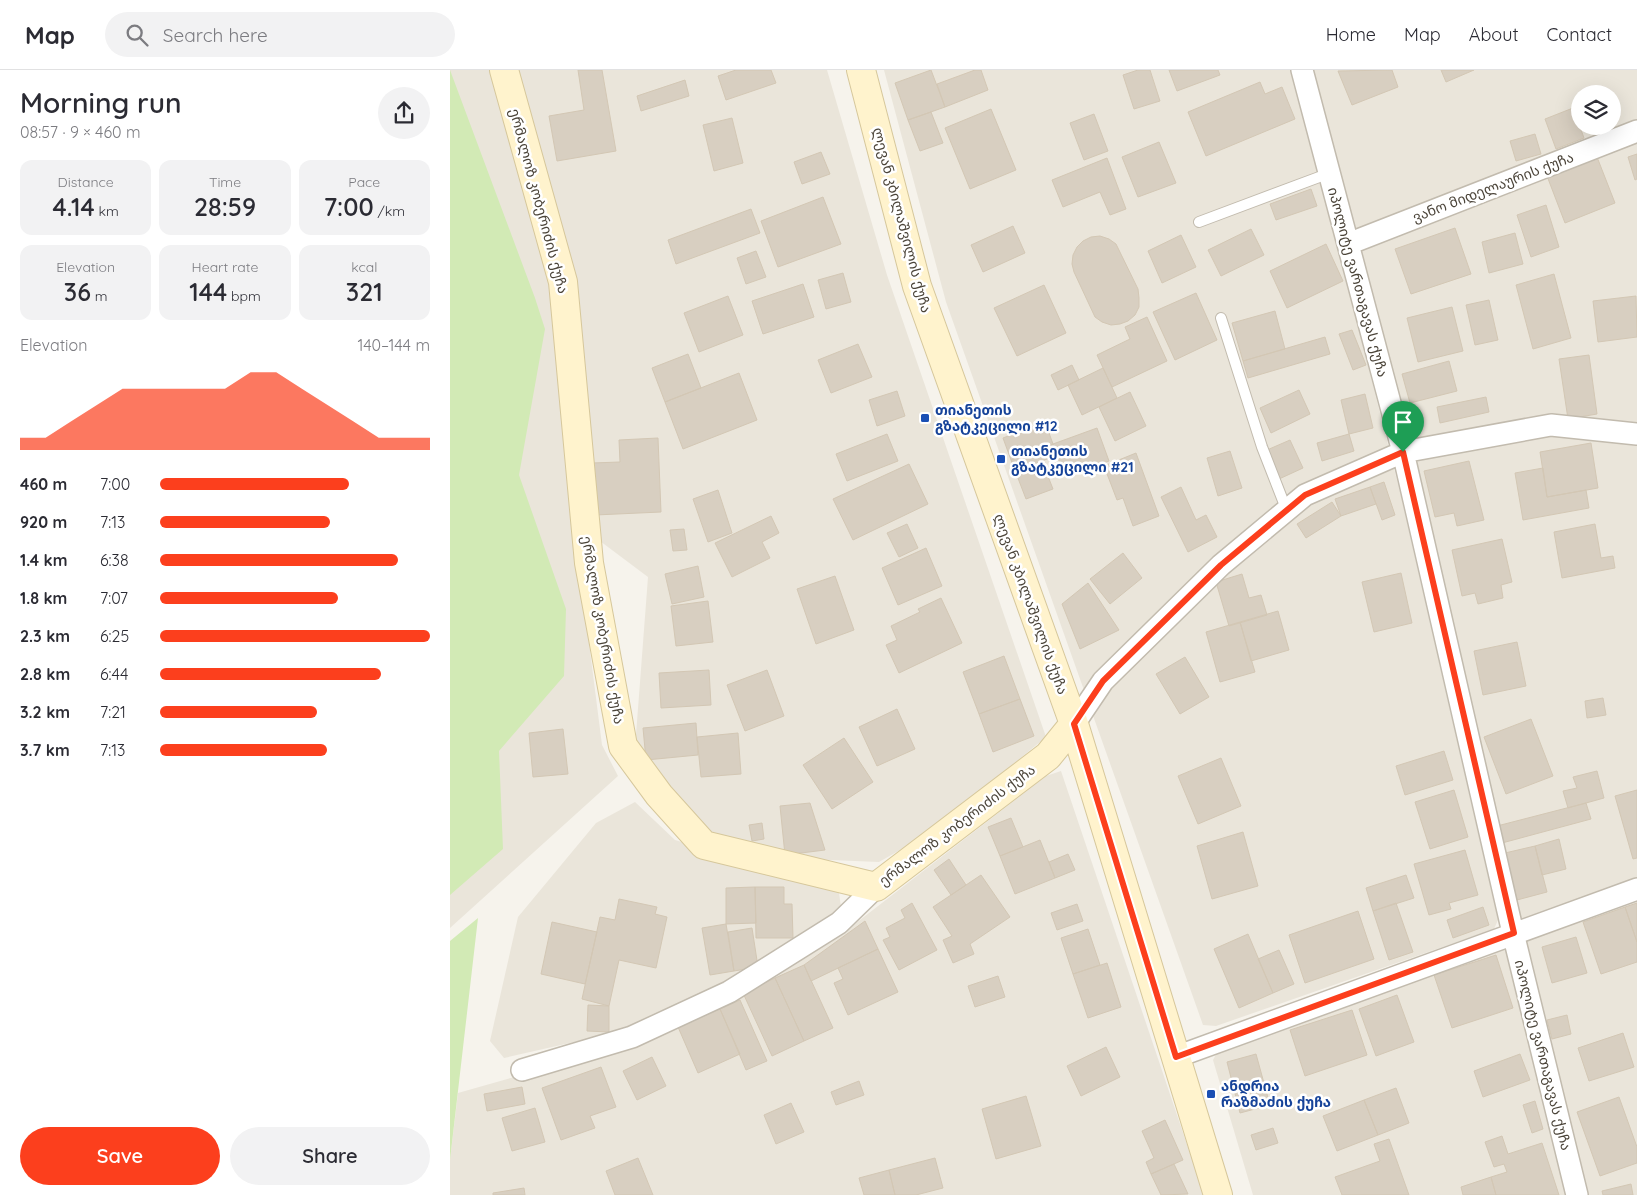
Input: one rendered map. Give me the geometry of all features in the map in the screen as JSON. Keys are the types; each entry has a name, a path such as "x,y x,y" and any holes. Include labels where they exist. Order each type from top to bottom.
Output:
{"street":[{"name":"ერმალოზ კობერიძის ქუჩა","path":"504,70 563,282 589,563 623,746 659,795 704,845 876,887 1048,756 1074,724 1103,681 1221,565 1305,495 1403,452 1551,425 1637,434"},
{"name":"ლევან კბილაშვილის ქუჩა","path":"861,70 917,286 1074,724 1218,1195"},
{"name":"იპოლიტე ვართაგავას ქუჩა","path":"1302,70 1403,452 1576,1195"},
{"name":"ვანო მიდელაურის ქუჩა","path":"1348,244 1637,131"},
{"path":"522,1070 632,1037 729,992 839,923 876,887"},
{"path":"1176,1057 1637,889"}],"lane":[{"path":"1199,222 1330,173"},
{"path":"1221,318 1262,447 1287,511"}],"shaded area":[{"path":"450,70 492,70 521,153 562,332 577,549 602,745 618,776 450,928"},
{"path":"517,70 827,70 887,275 1046,737 928,834 879,862 782,858 698,831 635,748 648,577 592,535"},
{"path":"884,70 1293,70 1400,492 1498,920 1494,929 1216,1026 1203,1025 946,302"},
{"path":"1309,70 1637,70 1637,883 1529,922 1517,917"},
{"path":"1061,771 1204,1195 450,1195 450,1160 458,1093 661,1035 838,937 1046,776"},
{"path":"635,802 675,840 832,889 839,893 842,914 838,921 636,1028 504,1058 490,1041 518,917 596,823"},
{"path":"1637,896 1637,1195 1253,1195 1213,1060 1220,1047"}],"green space":[{"path":"450,70 545,329 519,475 566,609 564,676 499,751 503,849 450,895"},
{"path":"478,918 450,1160 450,941"}],"building":[{"path":"578,70 602,70 616,151 557,161 549,116 584,110"},
{"path":"736,70 771,70 776,83 726,100 718,76"},
{"path":"931,70 945,107 908,120 895,83"},
{"path":"975,70 981,70 988,90 945,107 937,84"},
{"path":"1138,70 1150,70 1160,101 1134,109 1123,75"},
{"path":"1169,70 1218,70 1220,75 1177,91"},
{"path":"1392,70 1398,87 1352,105 1338,71"},
{"path":"1441,70 1474,70 1446,82"},
{"path":"685,80 689,96 641,111 637,96"},
{"path":"1260,82 1265,94 1282,87 1295,119 1206,156 1188,112"},
{"path":"991,109 1016,170 970,189 945,128"},
{"path":"1571,109 1571,135 1583,135 1584,138 1556,149 1545,119"},
{"path":"931,112 943,143 920,151 908,120"},
{"path":"1094,114 1108,151 1084,160 1070,123"},
{"path":"732,118 743,163 714,171 703,125"},
{"path":"1535,134 1541,154 1516,161 1510,141"},
{"path":"1159,142 1176,183 1138,197 1122,157"},
{"path":"821,152 830,174 802,184 794,162"},
{"path":"1637,154 1637,179 1635,180 1628,157"},
{"path":"1597,157 1615,203 1565,223 1547,176"},
{"path":"1107,158 1126,209 1110,215 1100,192 1063,207 1052,180"},
{"path":"1311,189 1317,206 1276,220 1270,204"},
{"path":"823,197 841,244 778,267 761,221"},
{"path":"1546,205 1559,247 1531,257 1517,215"},
{"path":"751,209 760,233 676,264 668,240"},
{"path":"1013,226 1025,253 983,272 971,245"},
{"path":"1455,228 1471,274 1411,294 1395,249"},
{"path":"1251,229 1264,255 1221,276 1208,250"},
{"path":"1515,233 1523,264 1489,273 1482,242"},
{"path":"1181,235 1196,267 1162,283 1148,251"},
{"path":"1100,236 1116,244 1138,289 1139,307 1135,315 1128,321 1120,324 1111,325 1095,317 1072,264 1073,255 1083,241 1091,237"},
{"path":"1326,244 1343,281 1287,308 1270,271"},
{"path":"756,251 766,277 746,284 737,258"},
{"path":"843,273 851,302 826,309 818,280"},
{"path":"1554,274 1571,338 1533,349 1516,285"},
{"path":"803,284 814,317 763,334 752,301"},
{"path":"1044,285 1066,333 1017,356 994,308"},
{"path":"1196,293 1217,340 1175,360 1153,312"},
{"path":"728,296 743,335 699,352 684,313"},
{"path":"1636,296 1637,337 1598,342 1593,301"},
{"path":"1489,300 1498,340 1475,345 1466,305"},
{"path":"1452,307 1463,351 1418,362 1407,318"},
{"path":"1275,311 1285,349 1243,361 1232,323"},
{"path":"1147,317 1167,361 1112,387 1097,355 1130,339 1125,327"},
{"path":"1352,330 1366,365 1353,370 1339,334"},
{"path":"1325,337 1330,354 1248,378 1243,361"},
{"path":"858,344 872,377 831,393 818,360"},
{"path":"688,354 701,388 665,402 652,368"},
{"path":"1589,355 1597,414 1568,419 1559,359"},
{"path":"1449,361 1457,391 1410,403 1402,374"},
{"path":"1072,365 1079,380 1058,390 1051,375"},
{"path":"1103,368 1117,398 1082,415 1068,385"},
{"path":"739,373 757,420 683,449 665,402"},
{"path":"1299,390 1310,414 1271,433 1260,408"},
{"path":"897,391 905,416 877,426 869,400"},
{"path":"1130,392 1146,426 1115,441 1099,407"},
{"path":"1365,394 1373,428 1349,434 1341,400"},
{"path":"1486,397 1489,412 1440,423 1437,407"},
{"path":"1045,422 1053,444 1011,460 1003,438"},
{"path":"1097,428 1109,461 1065,477 1053,444"},
{"path":"887,434 898,461 847,481 836,454"},
{"path":"1349,434 1354,451 1322,461 1317,443"},
{"path":"658,438 661,512 595,515 592,463 620,462 619,440"},
{"path":"1290,440 1303,468 1279,479 1267,450"},
{"path":"1591,443 1598,488 1547,497 1540,452"},
{"path":"1053,444 1057,455 1042,461 1053,489 1026,499 1011,460"},
{"path":"1230,451 1242,488 1218,496 1207,458"},
{"path":"1136,453 1159,516 1133,526 1123,498 1117,500 1104,466"},
{"path":"1469,461 1484,520 1457,526 1454,513 1435,517 1424,471"},
{"path":"909,464 928,504 853,540 833,499"},
{"path":"1543,468 1547,497 1586,490 1589,508 1523,520 1515,473"},
{"path":"1384,482 1395,515 1382,520 1370,487"},
{"path":"1181,487 1196,520 1206,515 1217,537 1188,552 1161,497"},
{"path":"1370,487 1376,504 1341,516 1335,499"},
{"path":"718,490 732,533 708,542 693,499"},
{"path":"1332,502 1341,516 1306,538 1297,524"},
{"path":"771,516 779,533 762,542 770,558 732,577 715,543"},
{"path":"907,524 918,548 899,557 887,533"},
{"path":"1595,524 1601,558 1613,556 1615,568 1562,578 1554,532"},
{"path":"684,529 687,550 673,551 670,530"},
{"path":"1502,539 1512,582 1501,585 1503,598 1478,604 1475,593 1462,596 1452,550"},
{"path":"926,548 942,586 898,605 882,568"},
{"path":"1123,553 1142,578 1110,604 1090,579"},
{"path":"698,566 704,597 672,604 665,574"},
{"path":"1401,573 1412,623 1374,632 1362,582"},
{"path":"1242,574 1249,598 1261,595 1267,615 1229,626 1216,582"},
{"path":"835,576 854,630 816,644 797,589"},
{"path":"1088,583 1119,630 1080,649 1062,604"},
{"path":"941,598 962,643 899,673 886,645 897,640 891,626 920,612 918,609"},
{"path":"708,601 713,642 676,646 671,606"},
{"path":"1278,611 1289,650 1251,661 1240,622"},
{"path":"1240,622 1255,672 1220,682 1206,632"},
{"path":"1517,642 1526,686 1483,695 1474,651"},
{"path":"1004,656 1020,699 979,714 963,672"},
{"path":"1185,657 1209,697 1180,714 1156,674"},
{"path":"709,670 711,705 661,708 659,673"},
{"path":"767,670 784,716 745,731 727,685"},
{"path":"1603,698 1606,715 1587,718 1585,701"},
{"path":"1020,699 1034,736 993,752 979,714"},
{"path":"897,709 915,749 877,766 859,727"},
{"path":"1531,719 1553,776 1506,794 1484,737"},
{"path":"696,723 698,755 646,760 643,728"},
{"path":"563,729 568,774 533,777 529,733"},
{"path":"738,733 741,774 701,777 697,737"},
{"path":"844,738 873,782 832,809 803,765"},
{"path":"1444,751 1453,780 1405,795 1396,766"},
{"path":"1221,758 1241,806 1198,824 1178,776"},
{"path":"1597,771 1604,798 1568,808 1563,791 1577,788 1573,777"},
{"path":"1454,790 1468,837 1430,849 1415,802"},
{"path":"1637,790 1637,858 1633,859 1615,796"},
{"path":"810,803 825,850 785,855 780,806"},
{"path":"1586,803 1591,819 1502,843 1497,826"},
{"path":"1011,818 1023,847 1000,856 988,827"},
{"path":"762,823 764,839 752,841 749,825"},
{"path":"1243,832 1258,886 1212,899 1197,846"},
{"path":"1559,839 1566,869 1542,875 1535,846"},
{"path":"1040,840 1055,878 1015,894 1000,856"},
{"path":"1535,846 1547,892 1517,900 1505,853"},
{"path":"1465,850 1478,895 1449,903 1451,909 1429,915 1414,864"},
{"path":"1068,854 1075,870 1055,878 1049,862"},
{"path":"949,859 966,885 951,895 934,870"},
{"path":"981,875 1010,917 970,944 974,954 953,963 943,940 952,936 933,907"},
{"path":"1406,875 1414,898 1373,911 1366,888"},
{"path":"755,887 784,887 784,904 792,904 793,938 756,938"},
{"path":"755,887 756,923 726,924 726,888"},
{"path":"619,899 657,907 655,914 667,917 656,968 619,960 609,1006 582,999 600,917 615,920"},
{"path":"912,903 937,950 899,970 883,940 890,937 886,928 905,918 901,910"},
{"path":"1396,903 1413,952 1389,960 1373,911"},
{"path":"1637,903 1637,942 1625,907"},
{"path":"1077,904 1083,921 1057,930 1051,913"},
{"path":"1483,907 1489,925 1453,938 1447,920"},
{"path":"1625,907 1637,942 1637,962 1601,974 1583,922"},
{"path":"1358,911 1374,959 1305,983 1289,935"},
{"path":"865,921 878,949 811,981 804,965"},
{"path":"552,922 597,932 585,984 541,974"},
{"path":"726,924 734,971 710,975 702,928"},
{"path":"752,928 758,967 734,971 728,932"},
{"path":"1088,929 1100,965 1073,974 1061,938"},
{"path":"1248,934 1273,993 1239,1008 1214,949"},
{"path":"1576,937 1587,973 1552,983 1542,947"},
{"path":"878,949 898,992 848,1015 834,983 843,979 838,968"},
{"path":"1279,950 1294,984 1273,993 1258,959"},
{"path":"1496,955 1513,1008 1452,1028 1434,975"},
{"path":"1107,963 1121,1007 1088,1018 1073,974"},
{"path":"804,965 833,1028 804,1041 775,978"},
{"path":"998,976 1005,997 975,1007 968,986"},
{"path":"775,978 804,1041 772,1056 743,993"},
{"path":"1397,995 1414,1042 1376,1056 1359,1009"},
{"path":"740,1000 767,1061 746,1070 720,1009"},
{"path":"588,1005 609,1006 609,1032 587,1031"},
{"path":"720,1009 740,1054 698,1073 678,1027"},
{"path":"1352,1010 1367,1055 1305,1076 1290,1030"},
{"path":"1567,1015 1571,1034 1552,1039 1547,1020"},
{"path":"1623,1033 1634,1067 1589,1081 1578,1048"},
{"path":"1106,1047 1120,1077 1081,1096 1067,1066"},
{"path":"1256,1054 1270,1105 1240,1113 1227,1062"},
{"path":"1520,1054 1530,1080 1483,1097 1474,1071"},
{"path":"652,1057 666,1086 637,1100 623,1071"},
{"path":"601,1067 616,1107 590,1116 595,1128 561,1140 542,1088"},
{"path":"859,1081 864,1095 836,1105 831,1092"},
{"path":"522,1087 525,1104 487,1111 484,1094"},
{"path":"1396,1088 1409,1123 1378,1135 1364,1100"},
{"path":"1026,1096 1041,1146 996,1159 982,1109"},
{"path":"1619,1097 1637,1147 1637,1163 1600,1176 1577,1112"},
{"path":"1364,1100 1378,1135 1337,1151 1323,1116"},
{"path":"1535,1101 1543,1129 1532,1133 1523,1105"},
{"path":"791,1103 804,1132 776,1144 764,1115"},
{"path":"535,1108 545,1142 512,1151 502,1118"},
{"path":"1165,1120 1183,1160 1151,1174 1146,1162 1154,1158 1142,1131"},
{"path":"1273,1128 1278,1143 1256,1150 1251,1135"},
{"path":"1502,1136 1508,1154 1542,1143 1559,1195 1496,1195 1491,1177 1507,1172 1504,1164 1494,1167 1485,1142"},
{"path":"1389,1139 1409,1195 1342,1195 1335,1177 1380,1161 1374,1144"},
{"path":"638,1158 653,1195 615,1195 606,1171"},
{"path":"935,1158 943,1188 916,1195 895,1195 889,1170"},
{"path":"1174,1164 1188,1194 1161,1195 1151,1174"},
{"path":"889,1170 895,1195 864,1195 859,1178"},
{"path":"1491,1177 1496,1195 1463,1195 1461,1187"},
{"path":"1631,1184 1633,1195 1603,1195 1602,1191"},
{"path":"524,1188 525,1195 493,1195 493,1193"}],"place":[{"name":"თიანეთის გზატკეცილი #12","path":"925,418"},
{"name":"თიანეთის გზატკეცილი #21","path":"1001,459"},
{"name":"ანდრია რაზმაძის ქუჩა","path":"1211,1094"}],"route":[{"path":"1403,452 1514,933 1176,1057 1074,724 1103,681 1221,565 1305,495 1403,452"}]}
